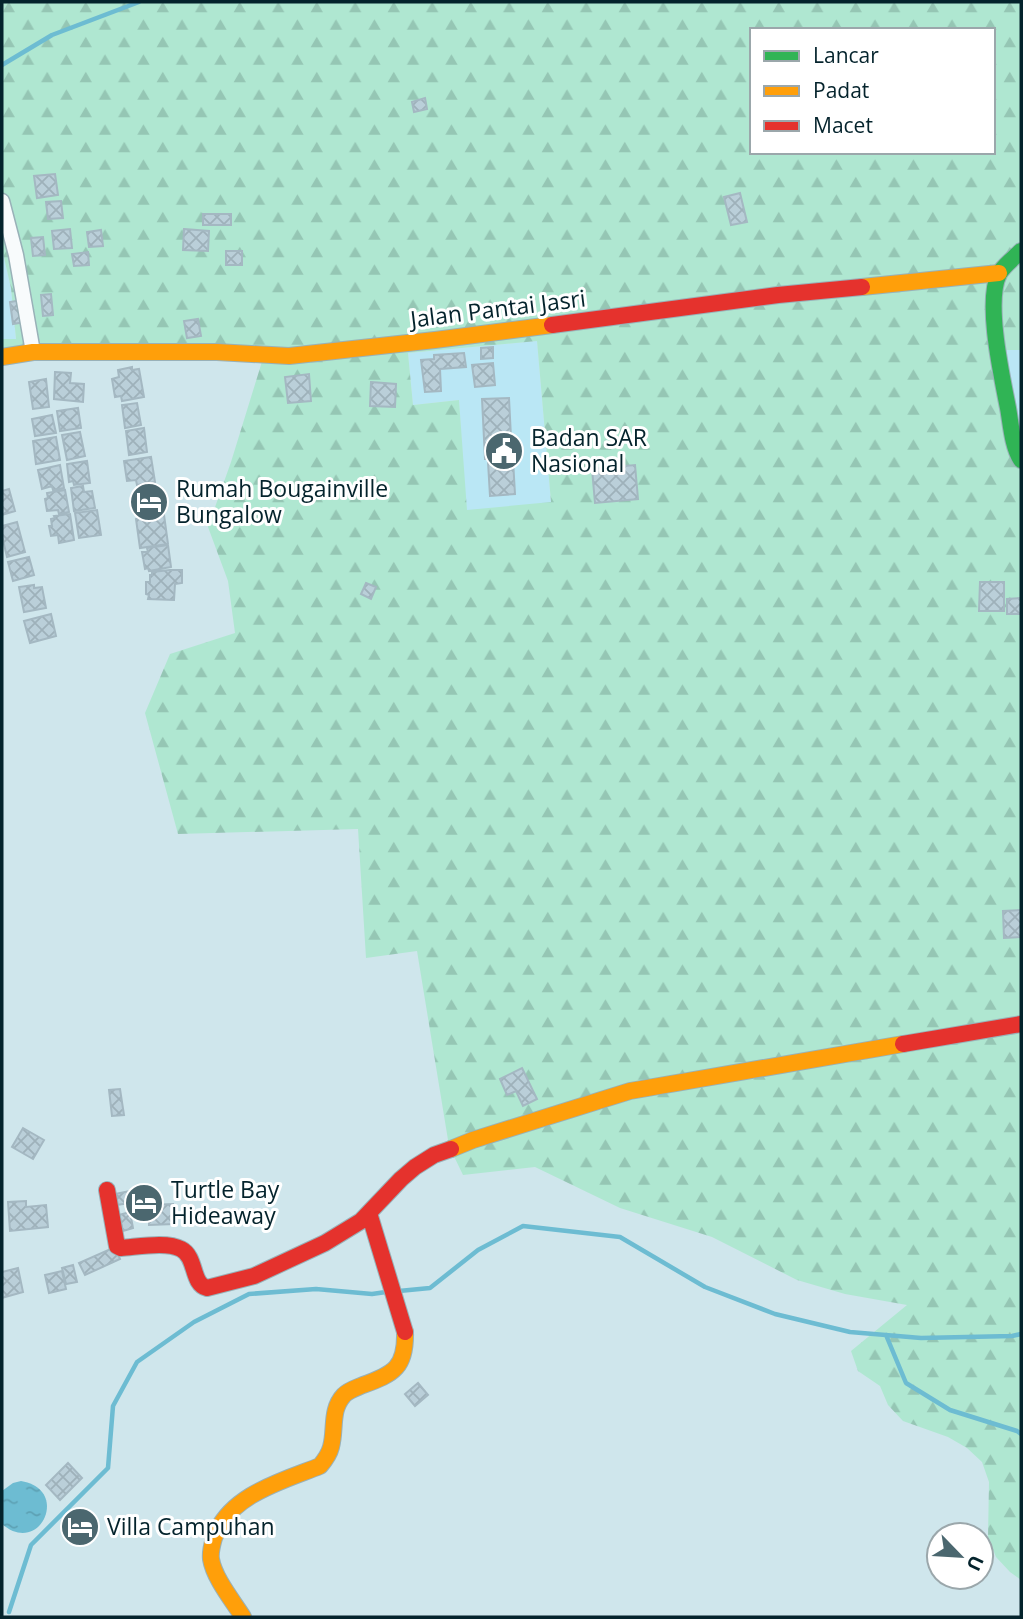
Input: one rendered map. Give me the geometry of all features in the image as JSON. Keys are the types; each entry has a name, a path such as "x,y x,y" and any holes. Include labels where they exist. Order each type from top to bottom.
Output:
{"street":[{"path":"2,201 16,254 33,352"},
{"path":"1021,251 999,273 994,290 998,356 1013,435 1021,460"},
{"name":"Jalan Pantai Jasri","path":"2,357 33,352 217,352 289,356 435,340 778,295 999,273"},
{"path":"107,1191 117,1246 164,1245 182,1249 192,1261 198,1284 207,1289 239,1281 277,1266 352,1228 415,1167 434,1155 473,1140 630,1091 1021,1024"},
{"path":"243,1617 212,1565 211,1552 217,1527 239,1504 256,1493 320,1466 328,1458 332,1445 333,1415 342,1396 346,1392 389,1376 402,1363 407,1341 405,1330 369,1213"}],"shaded area":[{"path":"2,249 11,288 16,340 2,339"},
{"name":"Badan SAR Nasional","path":"537,341 551,503 466,511 459,400 413,405 408,353"},
{"path":"1001,350 1021,350 1021,460"}],"green space":[{"path":"2,2 1021,2 1021,350 1002,350 1021,460 1021,1580 995,1554 995,1521 988,1521 989,1482 982,1462 967,1448 948,1437 903,1421 888,1405 880,1386 858,1371 851,1351 907,1305 845,1294 797,1280 712,1237 620,1208 535,1167 463,1175 449,1146 417,951 366,958 358,829 178,834 145,713 170,654 235,633 228,581 208,527 264,355 2,355 2,339 16,339 11,288 2,249","holes":["537,341 551,502 467,510 459,400 413,405 408,353"]}],"water":[{"path":"21,1481 36,1486 44,1496 47,1507 38,1527 28,1532 16,1532 2,1524 2,1491"}],"building":[{"path":"425,98 427,109 414,112 412,102"},
{"path":"55,174 58,195 37,198 34,176"},
{"path":"740,193 747,222 731,225 724,197"},
{"path":"61,201 63,218 48,219 46,202"},
{"path":"203,214 231,214 231,225 203,225"},
{"path":"70,229 72,248 54,249 52,231"},
{"path":"184,229 209,231 208,251 183,250"},
{"path":"101,230 103,246 89,247 87,232"},
{"path":"43,237 45,255 33,256 31,238"},
{"path":"226,251 242,251 242,265 226,265"},
{"path":"88,252 89,265 74,266 72,254"},
{"path":"51,294 53,315 43,316 41,295"},
{"path":"22,300 25,322 13,324 10,302"},
{"path":"198,319 201,336 187,338 184,321"},
{"path":"493,347 493,358 481,359 481,348"},
{"path":"464,353 466,367 440,369 441,391 425,392 421,360 434,359 434,355"},
{"path":"493,363 495,385 475,387 472,365"},
{"path":"132,367 132,370 139,369 144,397 122,401 121,396 115,397 112,379 119,377 118,370"},
{"path":"55,372 71,373 70,383 84,384 83,402 54,399"},
{"path":"309,374 311,401 288,403 285,377"},
{"path":"46,379 49,407 33,409 29,382"},
{"path":"371,382 396,384 395,407 370,406"},
{"path":"509,398 512,457 485,459 482,399"},
{"path":"137,403 141,425 125,428 122,405"},
{"path":"78,408 81,428 60,431 57,411"},
{"path":"52,415 56,433 35,436 32,419"},
{"path":"144,428 147,452 129,455 126,431"},
{"path":"80,432 85,456 67,460 62,435"},
{"path":"56,437 60,460 36,464 33,441"},
{"path":"151,457 155,482 137,485 136,480 127,481 124,461"},
{"path":"513,460 515,494 490,496 488,462"},
{"path":"87,461 90,483 74,485 73,481 69,482 67,464"},
{"path":"60,465 64,488 53,490 52,486 42,489 38,470"},
{"path":"635,465 638,499 595,503 592,469"},
{"path":"83,486 84,492 92,491 95,508 74,511 71,488"},
{"path":"9,489 15,511 2,515 2,491"},
{"path":"156,489 159,513 134,513 133,495"},
{"path":"65,490 69,512 59,514 58,510 47,511 47,493"},
{"path":"97,510 101,535 79,538 75,513"},
{"path":"70,514 74,540 59,543 58,535 51,536 51,519 55,518 54,516"},
{"path":"164,515 168,544 140,548 136,519"},
{"path":"17,522 25,552 7,557 2,526"},
{"path":"168,545 171,567 149,571 148,568 145,569 142,552 148,552 147,548"},
{"path":"29,557 34,575 13,581 8,562"},
{"path":"182,570 182,583 175,584 174,600 148,599 146,582 150,582 152,572"},
{"path":"980,582 1004,582 1004,611 979,611"},
{"path":"366,583 376,587 371,599 361,594"},
{"path":"34,585 34,588 42,587 46,608 24,612 19,587"},
{"path":"1021,598 1021,614 1007,614 1007,599"},
{"path":"51,614 56,636 30,643 24,621"},
{"path":"1021,910 1021,937 1004,938 1003,911"},
{"path":"522,1068 537,1099 523,1106 516,1091 507,1095 500,1079"},
{"path":"120,1089 124,1115 112,1116 109,1090"},
{"path":"23,1128 44,1140 33,1159 12,1147"},
{"path":"135,1190 137,1202 116,1205 115,1194"},
{"path":"26,1201 26,1207 46,1205 48,1227 10,1231 8,1202"},
{"path":"173,1204 174,1224 149,1225 149,1205"},
{"path":"130,1212 133,1228 123,1231 119,1215"},
{"path":"115,1247 120,1259 85,1275 79,1263"},
{"path":"73,1265 77,1282 66,1284 62,1268"},
{"path":"18,1268 23,1292 2,1298 2,1272"},
{"path":"62,1271 66,1289 49,1293 45,1275"},
{"path":"418,1383 428,1395 415,1406 405,1394"},
{"path":"68,1463 82,1478 60,1500 46,1485"}],"waterway":[{"path":"2,65 52,35 139,2"},
{"path":"399,1291 430,1288 478,1250 523,1226 620,1237 705,1287 775,1314 850,1332 921,1338 1021,1334"},
{"path":"9,1612 31,1545 108,1468 113,1406 137,1362 194,1322 249,1294 316,1289 372,1294 386,1292"},
{"path":"886,1335 906,1383 950,1410 1021,1434"}],"traffic: fast":[{"path":"1021,251 999,274 994,302 999,359 1014,441 1021,460"}],"traffic: slow":[{"path":"862,287 999,273"},
{"path":"2,357 33,352 217,352 289,356 552,325"},
{"path":"451,1149 630,1091 903,1044"},
{"path":"243,1617 220,1581 211,1559 214,1538 221,1523 244,1500 274,1484 320,1466 330,1450 335,1413 340,1401 348,1392 383,1377 396,1368 403,1353 405,1332"}],"traffic: jam":[{"path":"552,325 778,295 862,287"},
{"path":"903,1044 1021,1024"},
{"path":"107,1190 117,1246 160,1245 181,1249 190,1258 198,1281 207,1288 254,1276 325,1243 361,1221 415,1167 434,1155 451,1149"},
{"path":"369,1213 405,1332"}],"place":[{"name":"Badan SAR Nasional","path":"504,451"},
{"name":"Rumah Bougainville Bungalow","path":"149,502"},
{"name":"Turtle Bay Hideaway","path":"144,1203"},
{"name":"Villa Campuhan","path":"80,1527"}]}
